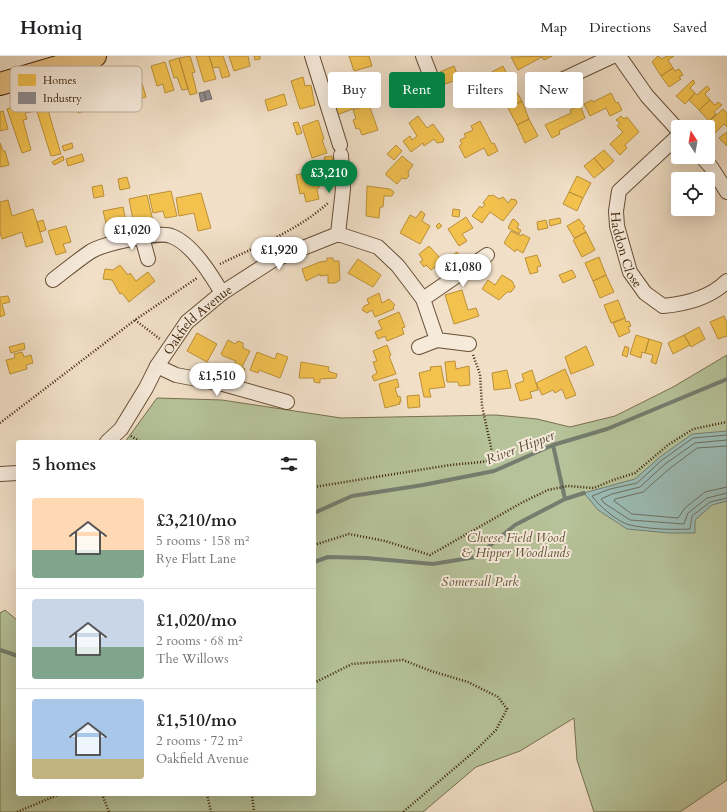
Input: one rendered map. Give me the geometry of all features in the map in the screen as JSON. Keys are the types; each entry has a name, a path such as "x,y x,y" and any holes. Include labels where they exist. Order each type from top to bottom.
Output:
{"highway":[{"path":"60,66 94,56"},
{"path":"0,84 10,81"}],"street":[{"path":"312,56 340,150 343,189 338,234 378,247 398,266 423,299 437,340"},
{"path":"423,56 429,72"},
{"path":"579,72 613,56"},
{"path":"619,56 647,96 671,122"},
{"name":"Haddon Close","path":"671,143 619,191 616,211 617,226 630,272 645,293 663,306 687,304 719,289 727,281"},
{"path":"709,164 727,192"},
{"name":"Oakfield Avenue","path":"109,440 121,429 146,388 157,366 187,322 222,293 273,260 338,234"},
{"path":"54,280 91,251 102,246 142,237 160,235 172,236 196,255 208,270 222,293"},
{"path":"142,237 148,259"},
{"path":"423,299 487,255"},
{"path":"419,348 437,340 468,344"},
{"name":"Oakfield Avenue","path":"157,366 176,375 223,384 287,402"},
{"path":"0,474 16,473"}],"path":[{"path":"0,423 135,320 208,270 312,217 343,189"},
{"path":"135,320 157,335"},
{"path":"316,487 490,460 492,456 491,447 482,406 480,374 468,344"},
{"path":"316,544 349,534 385,541 430,555 523,502 548,490 560,489 568,486 594,488 635,473 668,445 693,429 727,422"},
{"path":"316,682 352,664 403,660 430,671 468,682 498,697 507,708 496,730 486,740 403,812"},
{"path":"17,812 55,796"},
{"path":"103,796 109,812"},
{"path":"207,796 211,812"},
{"path":"252,796 254,812"}],"green space":[{"name":"Somersall Park","path":"727,355 727,780 680,812 594,812 577,760 574,718 520,751 476,767 423,812 0,812 0,613 5,610 16,619 16,796 316,796 316,440 126,440 157,398 222,400 341,418 496,415 537,419 570,427 615,416 673,387"}],"water":[{"path":"727,431 727,501 712,505 695,520 695,533 669,533 627,529 598,510 584,493 635,479 660,457 692,434"}],"building: Homes":[{"path":"190,56 195,72 192,73 197,93 190,95 179,58"},
{"path":"196,56 209,56 216,79 204,82"},
{"path":"209,56 223,56 230,76 222,78 219,67 213,68"},
{"path":"229,56 248,56 250,66 234,71"},
{"path":"254,56 260,56 260,59 255,60"},
{"path":"349,56 369,56 372,66 354,71"},
{"path":"552,56 544,60 542,57 518,70 511,57"},
{"path":"658,56 662,59 667,56 674,56 668,60 673,68 661,76 652,62"},
{"path":"179,58 188,89 182,90 177,77 174,78 169,61"},
{"path":"165,62 174,90 165,93 163,84 157,86 151,66"},
{"path":"454,66 456,72 453,72 453,81 445,84 445,72 440,72"},
{"path":"503,66 506,72 492,72"},
{"path":"673,68 675,71 679,69 683,75 679,77 681,79 669,87 661,76"},
{"path":"303,77 305,86 311,85 315,105 300,109 291,81"},
{"path":"693,80 695,83 690,88 695,93 685,104 676,96"},
{"path":"142,83 146,97 142,98"},
{"path":"707,86 710,89 705,94 710,100 699,110 689,100 695,93 697,95"},
{"path":"517,92 522,101 517,104"},
{"path":"611,93 616,103 618,102 622,110 610,116 606,108 590,116 584,104 592,100 593,102"},
{"path":"284,94 287,105 268,111 265,100"},
{"path":"710,100 715,105 718,102 722,105 714,112 716,114 710,120 708,120 699,110"},
{"path":"522,101 529,119 517,125 508,108 517,108 517,104"},
{"path":"10,108 10,112 31,112 25,113 27,119 23,120 31,150 22,153 7,109"},
{"path":"335,108 355,108 337,115"},
{"path":"359,108 370,108 378,130 362,135 359,128 356,129 353,120 356,119 353,110"},
{"path":"574,108 581,108 585,118 559,131 560,134 552,138 545,125 571,113 570,110"},
{"path":"723,109 727,113 727,127 724,124 715,133 715,120 711,120"},
{"path":"3,111 8,129 0,131 0,112"},
{"path":"37,112 49,112 61,154 51,156"},
{"path":"418,116 427,128 433,124 444,139 443,142 437,143 434,139 424,146 423,143 411,152 403,141 410,136 412,140 417,136 409,123"},
{"path":"621,116 624,119 627,117 639,132 625,145 627,148 620,155 610,144 623,132 617,126 620,123 616,120"},
{"path":"529,119 538,136 525,143 517,125"},
{"path":"318,120 324,139 322,140 327,153 312,158 302,126"},
{"path":"480,121 492,144 494,143 498,151 488,156 484,148 465,158 459,146 462,144 460,140 466,137 464,134 473,130 471,126"},
{"path":"298,122 302,133 297,135 293,123"},
{"path":"727,132 727,146 719,138"},
{"path":"0,143 3,151 5,151 9,165 0,167"},
{"path":"72,143 73,148 64,151 62,146"},
{"path":"396,145 402,151 394,160 387,154"},
{"path":"604,150 614,161 604,170 594,158"},
{"path":"82,154 84,161 68,166 66,159"},
{"path":"63,156 64,160 54,165 52,162"},
{"path":"332,156 334,166 326,168 324,157"},
{"path":"402,156 413,165 408,172 409,176 406,179 402,178 397,184 386,175 386,173"},
{"path":"594,158 604,170 594,178 584,166"},
{"path":"325,169 328,182 321,184 317,190 319,199 306,202 304,193 300,194 296,175"},
{"path":"577,176 591,183 583,198 569,192"},
{"path":"127,177 130,188 120,190 118,179"},
{"path":"102,185 104,196 94,198 92,187"},
{"path":"367,186 390,189 394,192 392,196 384,196 383,207 380,207 379,218 366,216"},
{"path":"171,191 177,216 165,218 163,211 153,213 149,195"},
{"path":"569,192 583,198 577,211 563,204"},
{"path":"201,193 211,228 198,231 194,213 179,216 176,198"},
{"path":"147,195 153,221 134,225 129,199"},
{"path":"489,195 493,195 499,199 503,197 508,203 511,199 516,200 517,203 503,221 490,212 482,223 472,216 480,206 482,208 485,204 483,203"},
{"path":"8,200 12,216 33,209 43,242 26,247 22,232 2,239 0,232 0,202"},
{"path":"123,207 127,226 115,229 114,225 107,227 103,211"},
{"path":"453,209 460,210 459,217 452,216"},
{"path":"421,211 425,214 422,221 430,226 420,244 400,233 410,215 416,218"},
{"path":"466,217 473,228 462,234 467,241 459,246 448,229"},
{"path":"560,218 561,223 550,226 549,220"},
{"path":"514,219 519,224 517,228 521,230 519,234 508,228"},
{"path":"579,219 585,227 583,228 586,232 574,238 567,226"},
{"path":"43,220 46,230 40,232 37,222"},
{"path":"546,220 548,228 538,230 537,222"},
{"path":"439,223 442,226 438,229 436,226"},
{"path":"66,226 71,242 63,244 66,252 56,255 48,231"},
{"path":"511,231 521,236 522,234 530,238 523,253 516,249 515,252 504,243"},
{"path":"586,232 595,250 582,257 573,240"},
{"path":"429,246 443,261 431,270 426,265 424,267 420,262 423,260 419,254"},
{"path":"457,252 464,261 454,268 447,259"},
{"path":"537,255 541,266 537,267 538,272 530,274 525,258"},
{"path":"599,257 606,275 593,281 585,263"},
{"path":"327,258 333,258 333,261 339,261 340,280 335,283 328,283 328,275 320,276 320,274 306,281 302,269 327,261"},
{"path":"358,259 381,275 373,287 348,273"},
{"path":"120,265 128,275 130,273 136,281 148,272 155,281 129,302 122,293 120,294 112,280 103,279 105,269 113,270"},
{"path":"572,270 576,277 563,283 559,275"},
{"path":"502,275 512,281 515,287 511,292 507,292 499,300 482,289 488,280 495,285"},
{"path":"606,275 614,292 600,298 593,281"},
{"path":"462,290 468,310 476,308 479,316 454,324 445,295"},
{"path":"379,293 382,303 389,299 395,305 393,307 394,309 375,317 372,310 367,313 362,310 364,306 369,304 367,299"},
{"path":"8,296 10,302 2,304 5,315 0,317 0,297"},
{"path":"618,300 625,318 611,323 604,305"},
{"path":"399,312 405,327 402,328 404,334 387,341 385,336 378,339 375,332 382,329 378,321"},
{"path":"724,316 727,323 727,336 718,339 710,322"},
{"path":"625,318 626,322 629,321 631,326 628,327 630,332 619,337 613,323"},
{"path":"699,327 705,339 691,347 684,335"},
{"path":"197,333 217,344 207,362 187,351"},
{"path":"636,335 649,339 645,353 642,352 641,358 630,354"},
{"path":"684,335 690,345 673,354 668,343"},
{"path":"649,339 662,343 656,364 651,362 653,355 645,353"},
{"path":"228,340 235,344 238,341 243,343 243,348 250,351 242,367 245,369 240,379 229,374 236,361 221,354"},
{"path":"24,343 25,349 11,353 9,347"},
{"path":"387,345 391,355 389,356 396,374 374,381 372,376 377,373 373,362 377,361 373,351"},
{"path":"586,346 594,365 571,374 565,357"},
{"path":"625,346 629,348 627,357 622,355"},
{"path":"22,352 24,357 31,355 33,363 26,365 27,369 10,374 6,360 15,358 14,354"},
{"path":"257,352 275,359 277,353 288,357 280,378 259,370 258,373 250,370"},
{"path":"455,361 456,369 469,366 470,385 459,386 458,382 447,382 445,362"},
{"path":"301,362 329,367 328,371 337,374 336,378 320,379 320,383 314,382 314,378 299,378"},
{"path":"441,366 445,387 429,389 431,397 424,397 419,373 431,370 430,367"},
{"path":"565,369 576,395 566,399 562,389 555,393 553,390 542,395 536,383"},
{"path":"507,370 511,388 494,390 492,373"},
{"path":"532,370 538,390 530,392 532,398 520,401 515,384 524,381 522,374"},
{"path":"397,379 399,387 395,388 398,397 400,396 401,402 399,402 400,404 385,408 379,384"},
{"path":"419,395 420,407 408,408 407,396"}],"building: Industry":[{"path":"209,90 212,99 206,100 204,92"},
{"path":"204,92 206,100 201,102 199,93"}],"waterway":[{"name":"River Hipper","path":"316,512 352,496 423,485 494,471 553,445 607,429 727,379"},
{"path":"553,445 565,499"},
{"path":"316,561 328,557 366,558 433,564 476,557 515,525 565,499 584,493"},
{"name":"River Hipper","path":"0,650 16,655"}],"park label":[{"name":"Cheese Field Wood & Hipper Woodlands","path":"516,544"}]}
